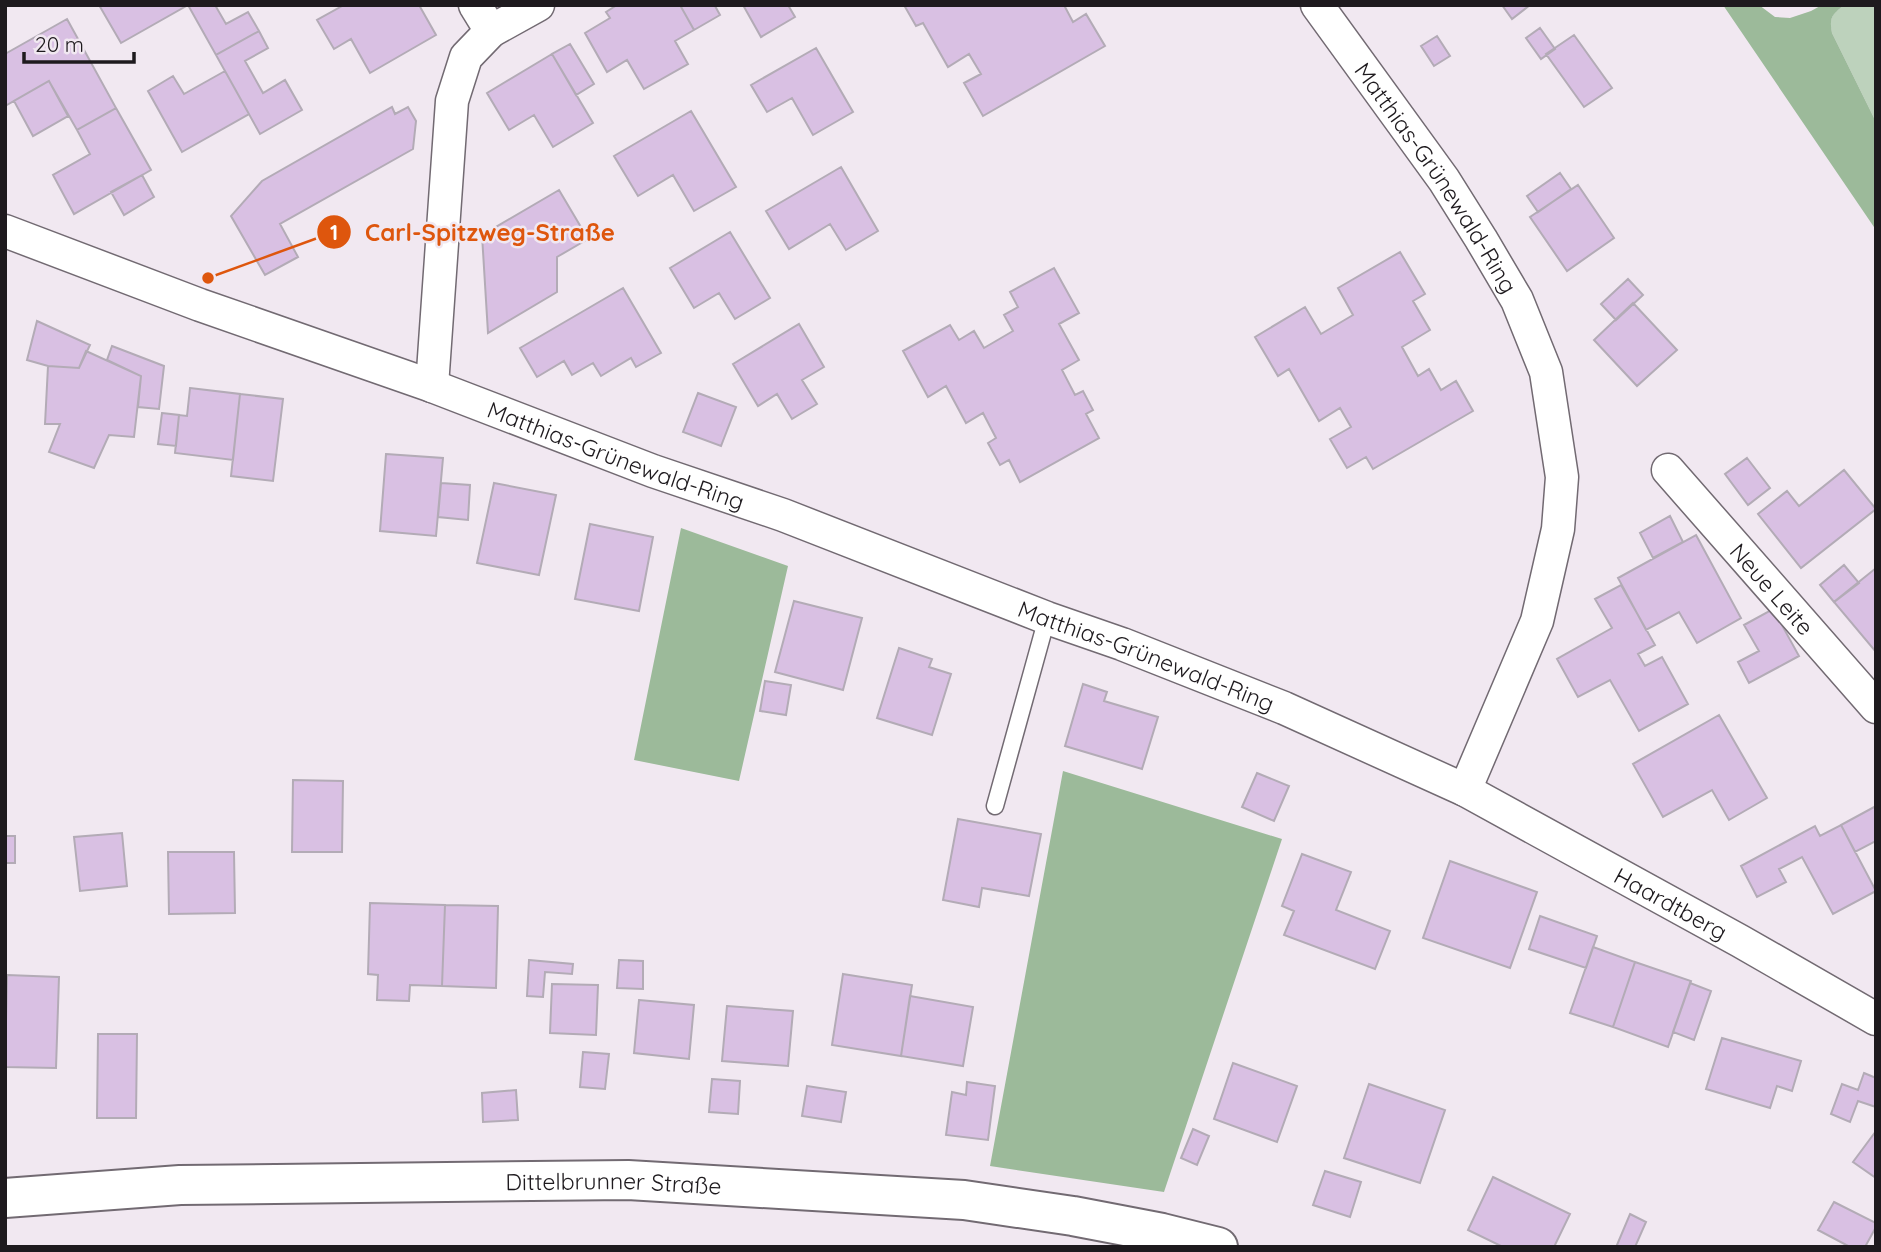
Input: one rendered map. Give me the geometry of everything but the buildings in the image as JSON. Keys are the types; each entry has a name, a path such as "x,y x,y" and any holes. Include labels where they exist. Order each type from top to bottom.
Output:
{"street":[{"path":"432,386 453,101 466,57 483,18 538,5"},
{"name":"Matthias-Grünewald-Ring","path":"5,231 432,386 653,471 783,514 1284,708 1465,790 1537,621 1558,529 1562,477 1546,372 1517,300 1482,239 1444,180 1317,5"},
{"name":"Neue Leite","path":"1668,470 1876,707"},
{"name":"Haardtberg","path":"1465,790 1876,1019"},
{"name":"Dittelbrunner Straße","path":"5,1198 180,1185 628,1180 964,1200 1073,1216 1163,1233 1218,1247"}],"lane":[{"path":"995,806 1047,618"}],"green space":[{"path":"1723,5 1759,5 1775,17 1790,18 1822,5 1844,5 1832,17 1831,28 1876,122 1876,230"},
{"path":"1844,5 1876,5 1876,122 1832,33 1832,17"},
{"path":"681,528 788,566 739,781 634,760"},
{"path":"1063,771 1282,839 1164,1192 990,1166"}],"place":[{"name":"Carl-Spitzweg-Straße","path":"208,278"}]}
